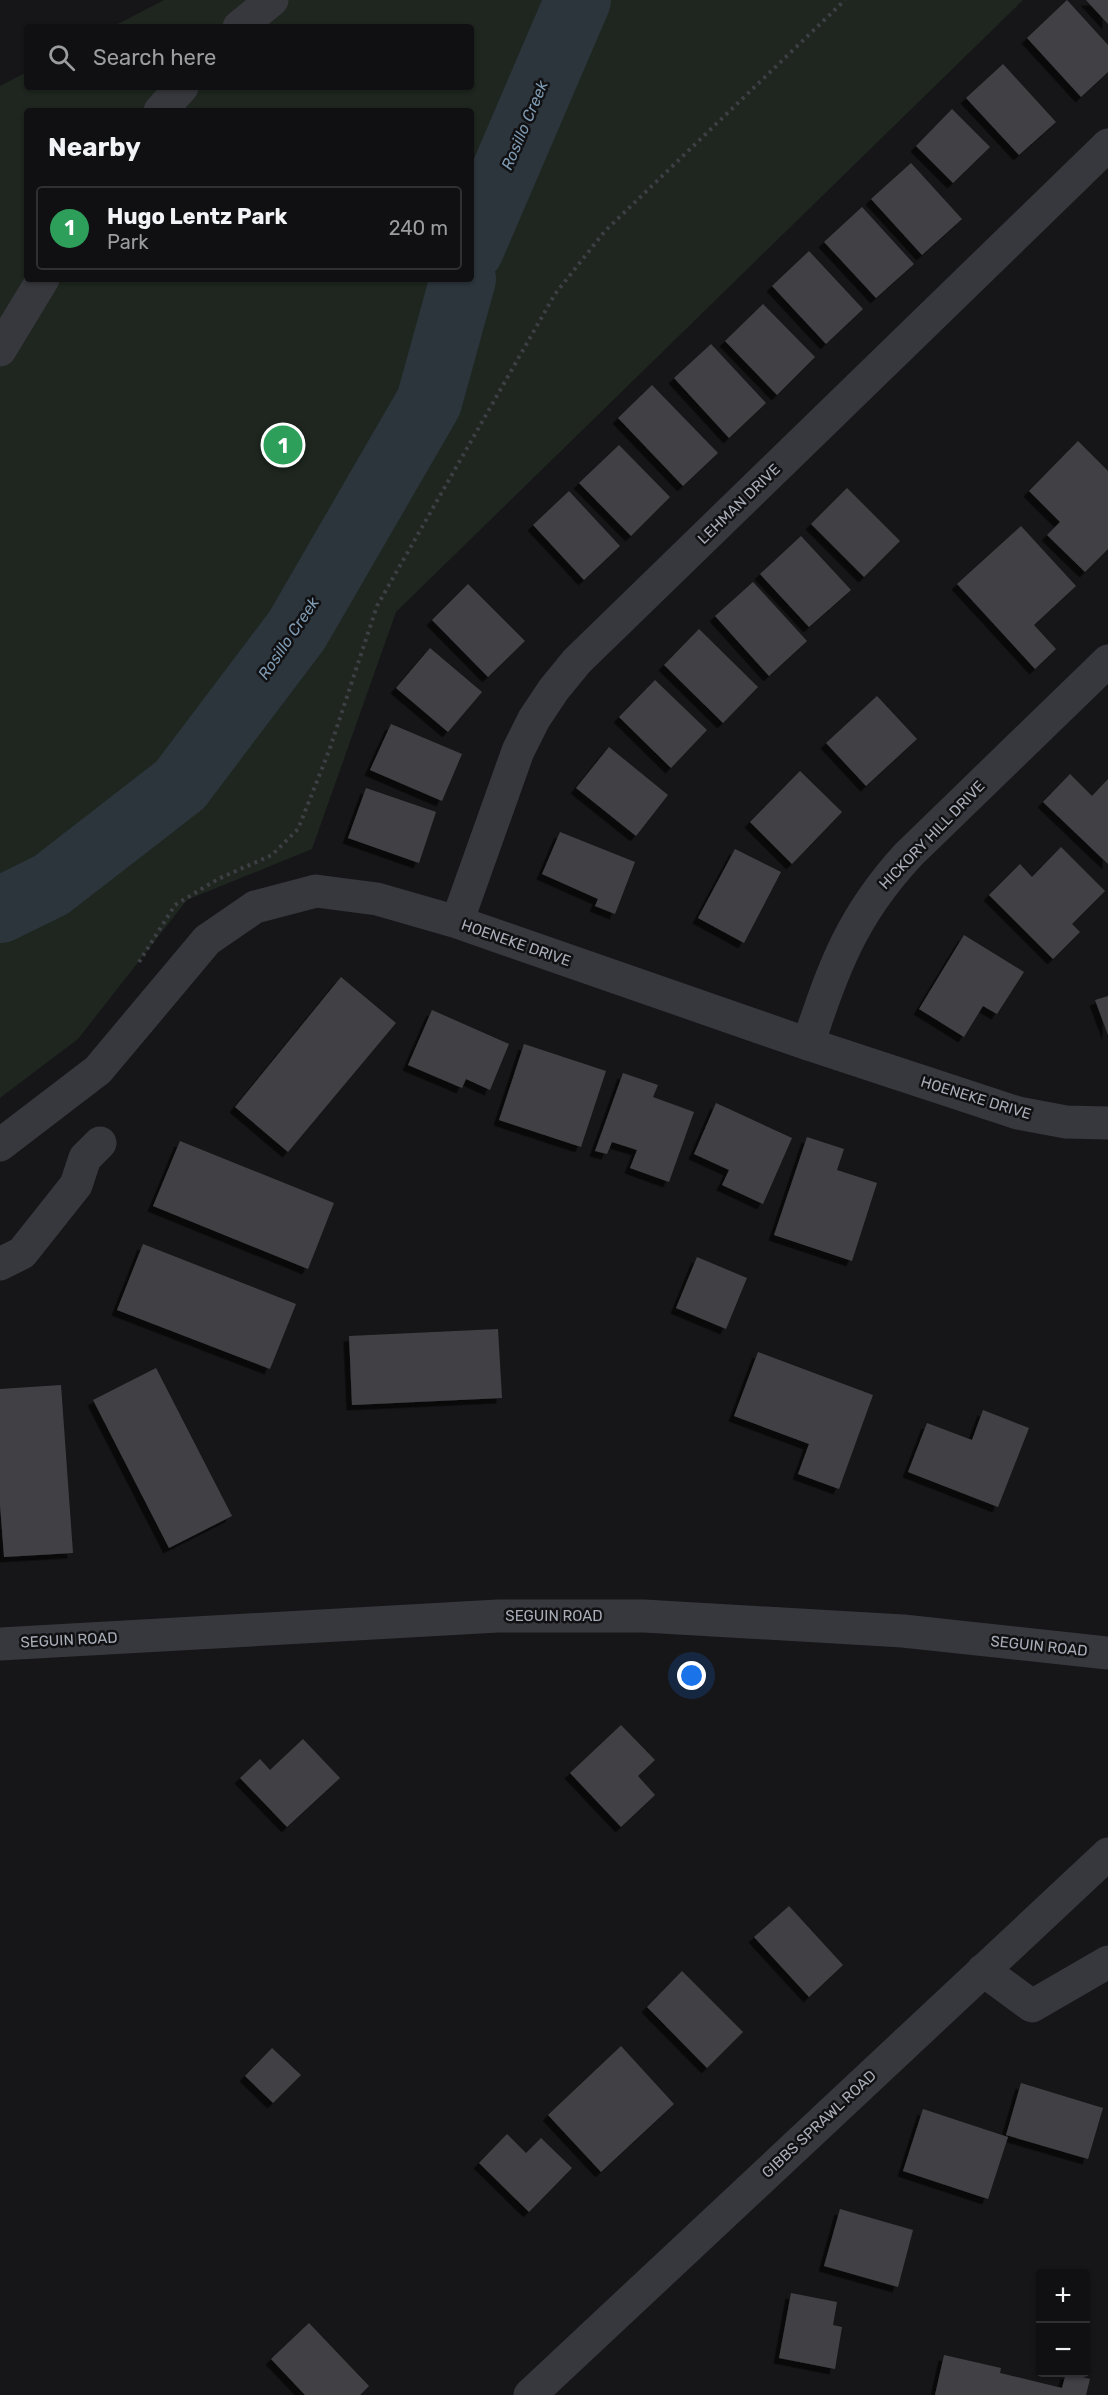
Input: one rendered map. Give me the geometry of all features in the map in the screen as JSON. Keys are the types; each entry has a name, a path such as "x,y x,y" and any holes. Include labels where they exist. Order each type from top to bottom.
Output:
{"street":[{"path":"243,24 272,0"},
{"path":"163,108 179,90"},
{"name":"LEHMAN DRIVE","path":"457,922 518,751 548,699 577,661 1108,145"},
{"path":"0,350 41,282"},
{"name":"HICKORY HILL DRIVE","path":"808,1044 833,970 848,938 885,880 1108,661"},
{"name":"HOENEKE DRIVE","path":"0,1145 98,1070 207,940 255,907 316,891 377,899 457,922 808,1044 1018,1113 1066,1122 1108,1123"},
{"path":"0,1264 22,1253 76,1185 85,1158 100,1143"},
{"name":"SEGUIN ROAD","path":"0,1644 498,1616 644,1616 903,1631 1108,1653"},
{"name":"GIBBS SPRAWL ROAD","path":"533,2394 1108,1854"},
{"path":"983,1970 1032,2006 1108,1962"}],"path":[{"path":"134,971 175,905 218,879 272,855 298,829 329,751 377,606 555,294 605,231 844,0"}],"shaded area":[{"path":"164,0 1023,0 396,612 312,849 187,900 78,1039 0,1098 0,86 24,74 24,90 474,90 474,24 118,24"}],"building":[{"path":"1067,0 1108,45 1108,72 1081,97 1027,38"},
{"path":"1086,0 1108,0 1108,24"},
{"path":"1003,64 1056,122 1019,155 966,98"},
{"path":"952,109 990,147 953,183 916,146"},
{"path":"911,163 962,219 922,255 871,199"},
{"path":"862,207 914,264 876,298 824,242"},
{"path":"809,251 863,309 826,344 772,286"},
{"path":"763,304 815,357 777,395 725,341"},
{"path":"711,344 766,403 729,438 674,378"},
{"path":"652,385 718,453 683,486 618,418"},
{"path":"1078,441 1108,471 1108,549 1085,572 1047,535 1060,522 1029,491"},
{"path":"619,445 670,497 631,536 579,483"},
{"path":"847,488 900,541 864,577 811,524"},
{"path":"569,491 620,546 584,580 533,525"},
{"path":"1021,526 1076,586 1034,625 1056,649 1035,669 957,584"},
{"path":"801,536 851,590 809,627 760,574"},
{"path":"753,582 807,641 769,676 715,616"},
{"path":"468,584 525,641 488,677 432,620"},
{"path":"699,629 758,687 723,723 664,665"},
{"path":"430,648 482,692 448,732 396,688"},
{"path":"655,680 707,730 671,768 619,717"},
{"path":"877,696 917,739 866,786 826,743"},
{"path":"391,724 462,754 442,801 370,770"},
{"path":"609,747 668,795 636,836 576,788"},
{"path":"800,771 842,812 792,864 750,822"},
{"path":"1070,774 1092,796 1108,779 1108,864 1043,802"},
{"path":"366,788 436,812 419,863 348,838"},
{"path":"560,832 635,862 615,914 595,906 598,899 542,874"},
{"path":"1061,847 1105,891 1072,924 1080,932 1053,959 989,895 1020,864 1032,877"},
{"path":"735,849 781,872 744,943 698,918"},
{"path":"964,935 1024,972 997,1014 983,1006 964,1037 919,1009"},
{"path":"341,977 396,1023 288,1152 235,1107"},
{"path":"1108,996 1108,1035 1095,1000"},
{"path":"432,1010 509,1044 490,1090 466,1079 462,1088 408,1065"},
{"path":"524,1044 606,1071 581,1147 499,1120"},
{"path":"623,1073 658,1085 653,1097 694,1112 669,1182 630,1168 637,1150 612,1142 607,1154 595,1151"},
{"path":"716,1103 792,1138 763,1204 722,1185 729,1170 694,1154"},
{"path":"807,1137 844,1149 837,1170 877,1183 852,1261 774,1235"},
{"path":"180,1141 334,1203 308,1269 153,1206"},
{"path":"143,1244 296,1304 270,1369 117,1310"},
{"path":"697,1257 747,1278 726,1329 676,1308"},
{"path":"498,1329 502,1398 352,1405 349,1336"},
{"path":"758,1352 873,1395 839,1489 798,1474 809,1444 734,1416"},
{"path":"156,1368 232,1516 169,1548 93,1400"},
{"path":"61,1385 73,1553 4,1557 0,1505 0,1389"},
{"path":"983,1410 1029,1428 998,1507 908,1472 927,1423 972,1440"},
{"path":"621,1725 655,1760 638,1776 655,1795 621,1827 570,1773"},
{"path":"303,1739 340,1778 287,1827 240,1778 260,1759 270,1770"},
{"path":"789,1906 843,1965 809,1997 754,1937"},
{"path":"682,1971 743,2032 707,2068 647,2007"},
{"path":"621,2046 674,2104 601,2172 548,2115"},
{"path":"272,2048 301,2075 273,2103 245,2076"},
{"path":"1021,2083 1103,2108 1088,2159 1006,2135"},
{"path":"923,2109 1008,2137 988,2199 903,2171"},
{"path":"507,2134 526,2153 541,2138 572,2168 529,2212 479,2163"},
{"path":"840,2209 913,2230 898,2287 824,2266"},
{"path":"791,2293 837,2302 833,2325 842,2327 835,2369 779,2358"},
{"path":"309,2323 369,2386 360,2395 305,2395 271,2359"},
{"path":"944,2355 1001,2368 1000,2373 1062,2388 1065,2377 1090,2379 1086,2395 935,2395"}],"waterway":[{"name":"Rosillo Creek","path":"474,242 578,0"},
{"name":"Rosillo Creek","path":"0,910 51,885 180,785 297,630 429,402 462,282"}],"place":[{"name":"Hugo Lentz Park","path":"283,445"}]}
